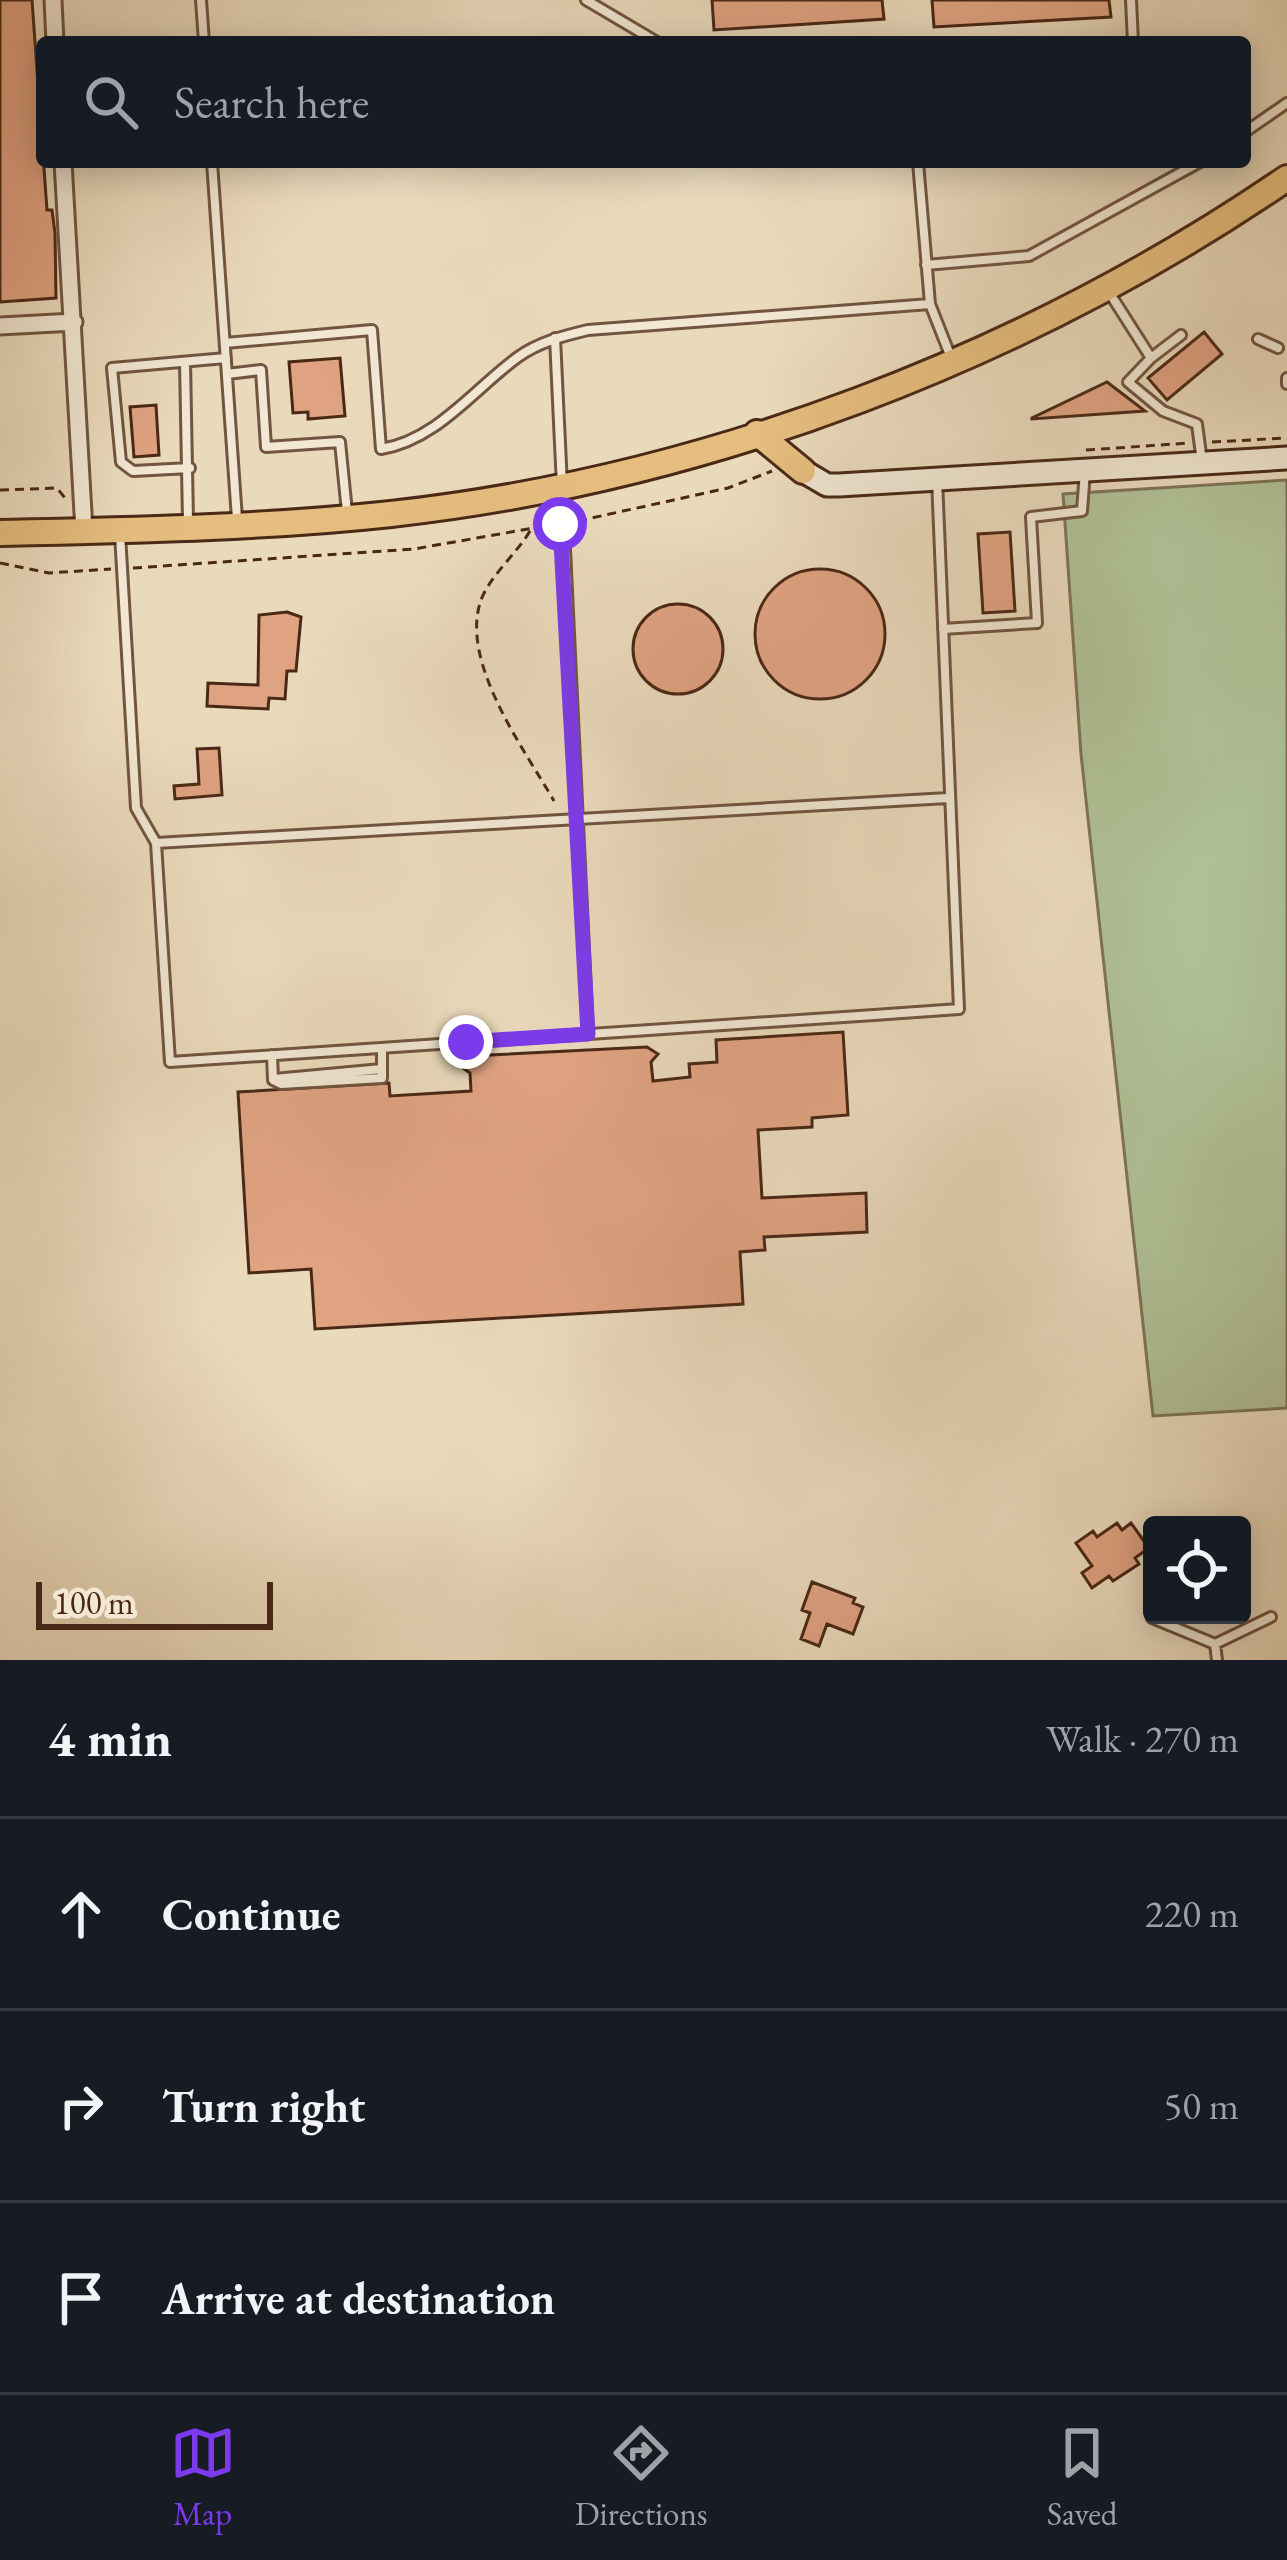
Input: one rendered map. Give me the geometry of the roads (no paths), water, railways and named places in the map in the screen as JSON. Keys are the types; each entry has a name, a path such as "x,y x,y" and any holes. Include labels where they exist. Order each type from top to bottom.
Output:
{"main road":[{"path":"0,533 80,520 120,530 347,517 558,486 757,433 952,361 1107,288 1287,178"},
{"path":"803,470 800,450 810,415"},
{"path":"757,433 827,485 1085,470 1203,452 1287,458"}],"street":[{"path":"53,0 56,36"},
{"path":"63,168 80,520"},
{"path":"0,326 74,322"}],"lane":[{"path":"201,0 204,36"},
{"path":"586,0 647,36"},
{"path":"1131,0 1133,36"},
{"path":"1251,128 1287,103"},
{"path":"212,168 237,526"},
{"path":"918,168 930,304 952,361"},
{"path":"926,265 1028,256 1190,168"},
{"path":"1107,288 1151,358"},
{"path":"225,343 372,330 381,449 409,445 520,356 555,338 588,330 930,304"},
{"path":"1181,335 1128,382 1163,411 1197,424 1203,452"},
{"path":"555,338 558,486 588,1034"},
{"path":"1258,339 1278,348"},
{"path":"190,468 133,471 121,463 112,368 226,358"},
{"path":"184,362 188,528"},
{"path":"227,374 261,370 266,447 340,442 347,517"},
{"path":"943,629 1036,623 1031,518 1082,511 1085,470"},
{"path":"120,530 136,808 157,843 170,1062 959,1010 937,478"},
{"path":"157,843 948,798"},
{"path":"272,1055 273,1080 281,1084 382,1078 382,1048"},
{"path":"1167,1624 1215,1644 1271,1617"},
{"path":"1215,1644 1216,1660"}]}
